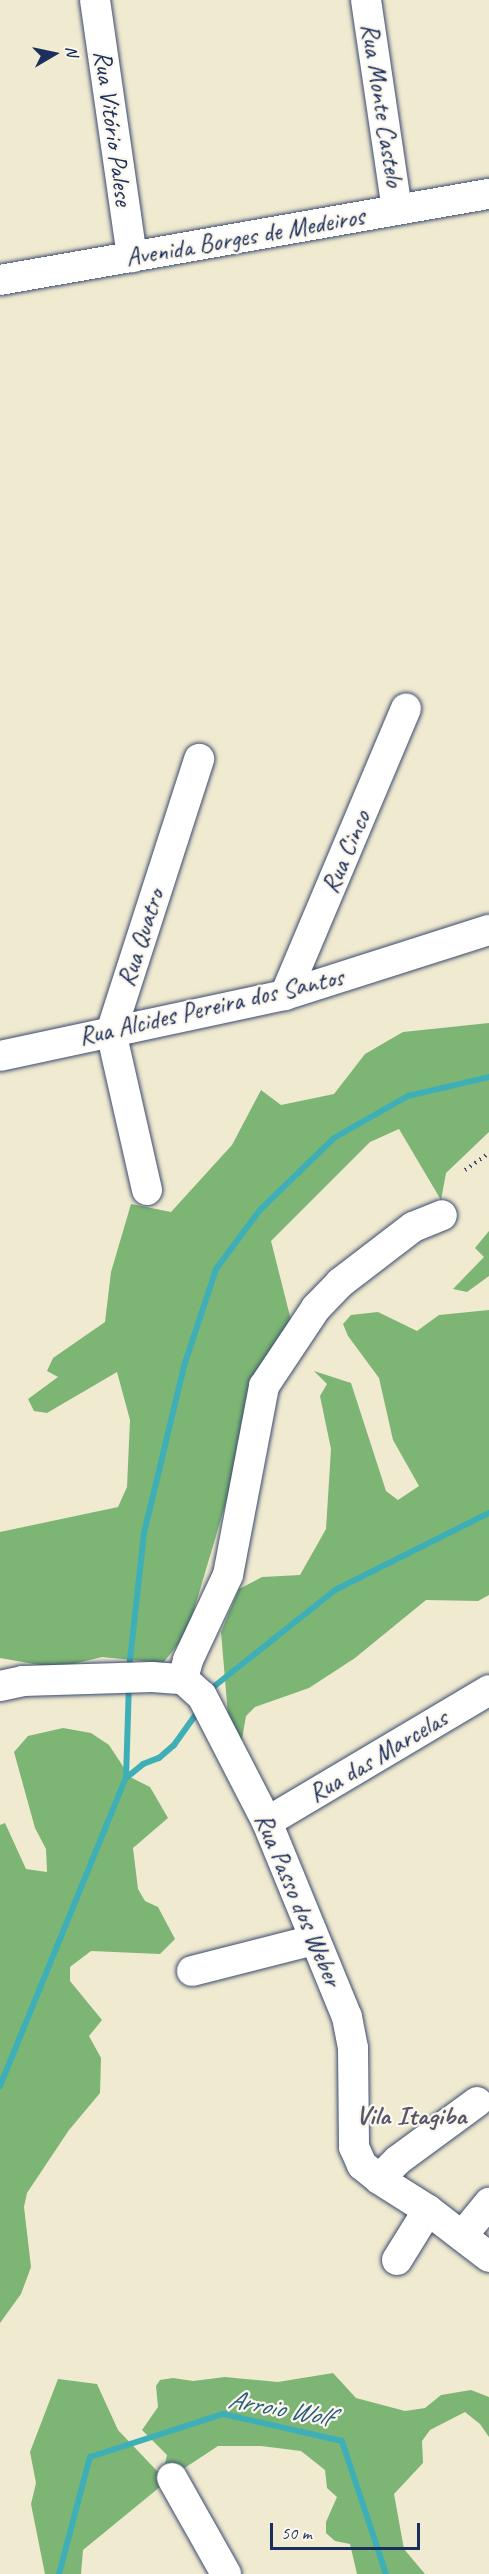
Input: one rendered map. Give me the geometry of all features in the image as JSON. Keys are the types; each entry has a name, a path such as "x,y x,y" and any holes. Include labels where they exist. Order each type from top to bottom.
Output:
{"street":[{"name":"Rua Vitório Palese","path":"94,0 132,257"},
{"name":"Rua Monte Castelo","path":"366,0 397,210"},
{"name":"Avenida Borges de Medeiros","path":"0,280 489,194"},
{"name":"Rua Cinco","path":"285,994 406,709"},
{"name":"Rua Quatro","path":"111,1032 199,759"},
{"name":"Rua Alcides Pereira dos Santos","path":"0,1056 285,994 489,930"},
{"path":"111,1032 147,1190"},
{"path":"0,1686 23,1682 90,1679 152,1677 183,1679 188,1660 228,1575 264,1386 316,1308 340,1283 413,1227 442,1215"},
{"name":"Rua Passo dos Weber","path":"183,1679 202,1696 267,1822 347,2017 353,2048 354,2147 362,2165 379,2179 428,2210 489,2257"},
{"name":"Rua das Marcelas","path":"267,1822 489,1690"},
{"path":"192,1971 314,1940"},
{"path":"379,2179 398,2160 477,2102"},
{"path":"462,2236 489,2203"},
{"path":"397,2260 428,2210"},
{"path":"172,2478 226,2574"}],"path":[{"path":"465,1170 489,1153"}],"green space":[{"path":"489,1023 489,1132 446,1173 441,1200 399,1129 370,1142 271,1241 292,1324 236,1469 187,1633 163,1663 102,1657 57,1668 0,1658 0,1532 118,1507 127,1487 130,1420 117,1372 47,1413 34,1411 28,1399 58,1377 47,1371 53,1358 105,1322 111,1272 131,1204 171,1212 232,1145 261,1090 281,1105 334,1094 365,1054 403,1032"},
{"path":"489,1231 489,1276 467,1292 453,1289 484,1257 475,1248"},
{"path":"489,1310 489,1595 478,1601 426,1600 355,1658 309,1688 255,1707 246,1716 241,1745 230,1739 221,1632 239,1589 262,1577 300,1575 326,1529 331,1449 320,1396 327,1384 314,1371 351,1383 386,1491 398,1500 419,1486 393,1440 379,1378 348,1336 343,1324 351,1315 378,1312 417,1331 439,1315"},
{"path":"63,1728 91,1733 109,1745 130,1777 150,1787 168,1818 133,1848 138,1889 145,1901 158,1907 175,1939 160,1954 91,1951 70,1967 70,1981 102,2020 89,2036 101,2058 100,2093 69,2130 27,2193 24,2207 31,2267 21,2294 0,2323 0,1825 5,1823 26,1869 47,1872 46,1849 35,1828 14,1752 28,1736"},
{"path":"333,2373 356,2398 405,2411 425,2408 441,2395 471,2390 489,2397 489,2437 480,2424 465,2412 430,2430 422,2441 423,2463 394,2494 404,2549 425,2574 357,2574 350,2544 335,2541 326,2533 326,2522 337,2497 327,2488 325,2470 301,2451 261,2446 218,2446 177,2473 83,2550 81,2574 45,2574 31,2504 36,2483 30,2452 58,2379 97,2384 118,2430 158,2472 164,2468 167,2455 142,2430 158,2407 156,2386 160,2380 173,2378 193,2381 225,2377 278,2382"}],"waterway":[{"path":"129,1669 144,1533 184,1366 216,1269 260,1210 334,1138 408,1096 489,1077"},
{"path":"209,1693 212,1688 335,1590 489,1513"},
{"path":"0,2086 126,1778 129,1685"},
{"path":"126,1778 143,1764 159,1758 174,1745 199,1710"},
{"name":"Arroio Wolf","path":"59,2574 90,2457 223,2414 342,2441 386,2574"}],"district":[{"name":"Vila Itagiba","path":"411,2116"}]}
